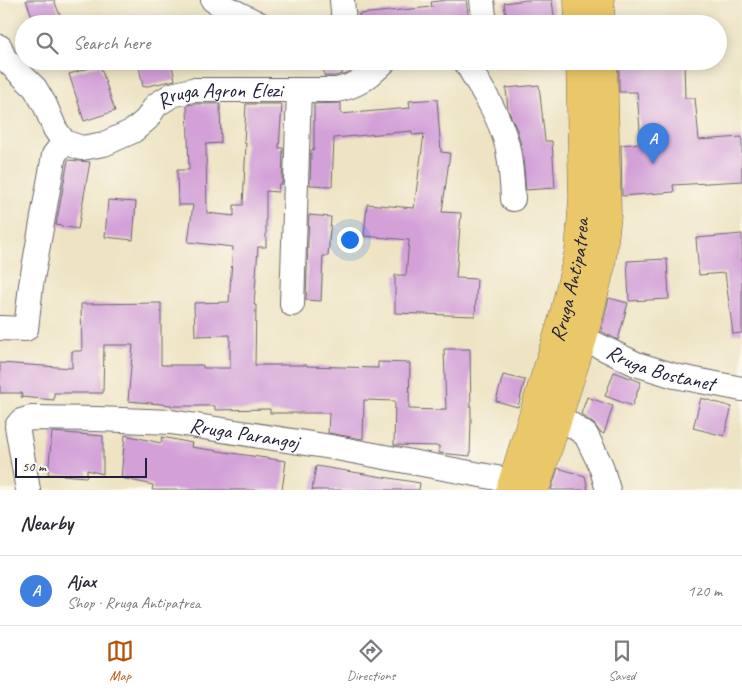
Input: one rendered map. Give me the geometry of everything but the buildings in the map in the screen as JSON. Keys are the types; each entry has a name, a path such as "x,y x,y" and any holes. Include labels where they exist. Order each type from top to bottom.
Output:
{"main road":[{"path":"578,0 579,15"},
{"path":"600,0 601,15"},
{"name":"Rruga Antipatrea","path":"523,487 579,250 583,198 580,70"},
{"name":"Rruga Antipatrea","path":"523,487 559,416 583,338 601,266 607,215 603,70"}],"street":[{"path":"213,0 234,6 246,15"},
{"path":"342,0 343,15"},
{"path":"482,0 484,15"},
{"path":"0,47 10,75 35,88 45,105 55,129 64,142 54,155 31,285 26,329 0,328"},
{"name":"Rruga Agron Elezi","path":"64,142 82,148 104,144 133,131 147,119 156,105 172,95 192,90 338,90 352,87 375,70"},
{"path":"470,70 493,108 502,132 509,157 513,199"},
{"path":"292,304 299,90"},
{"name":"Rruga Bostanet","path":"583,338 636,364 675,376 742,389"},
{"path":"559,416 586,436 601,466 608,490"},
{"name":"Rruga Parangoj","path":"28,490 17,426 31,418 171,422 331,447 523,487"}],"place":[{"name":"Ajax","path":"653,164"}]}
